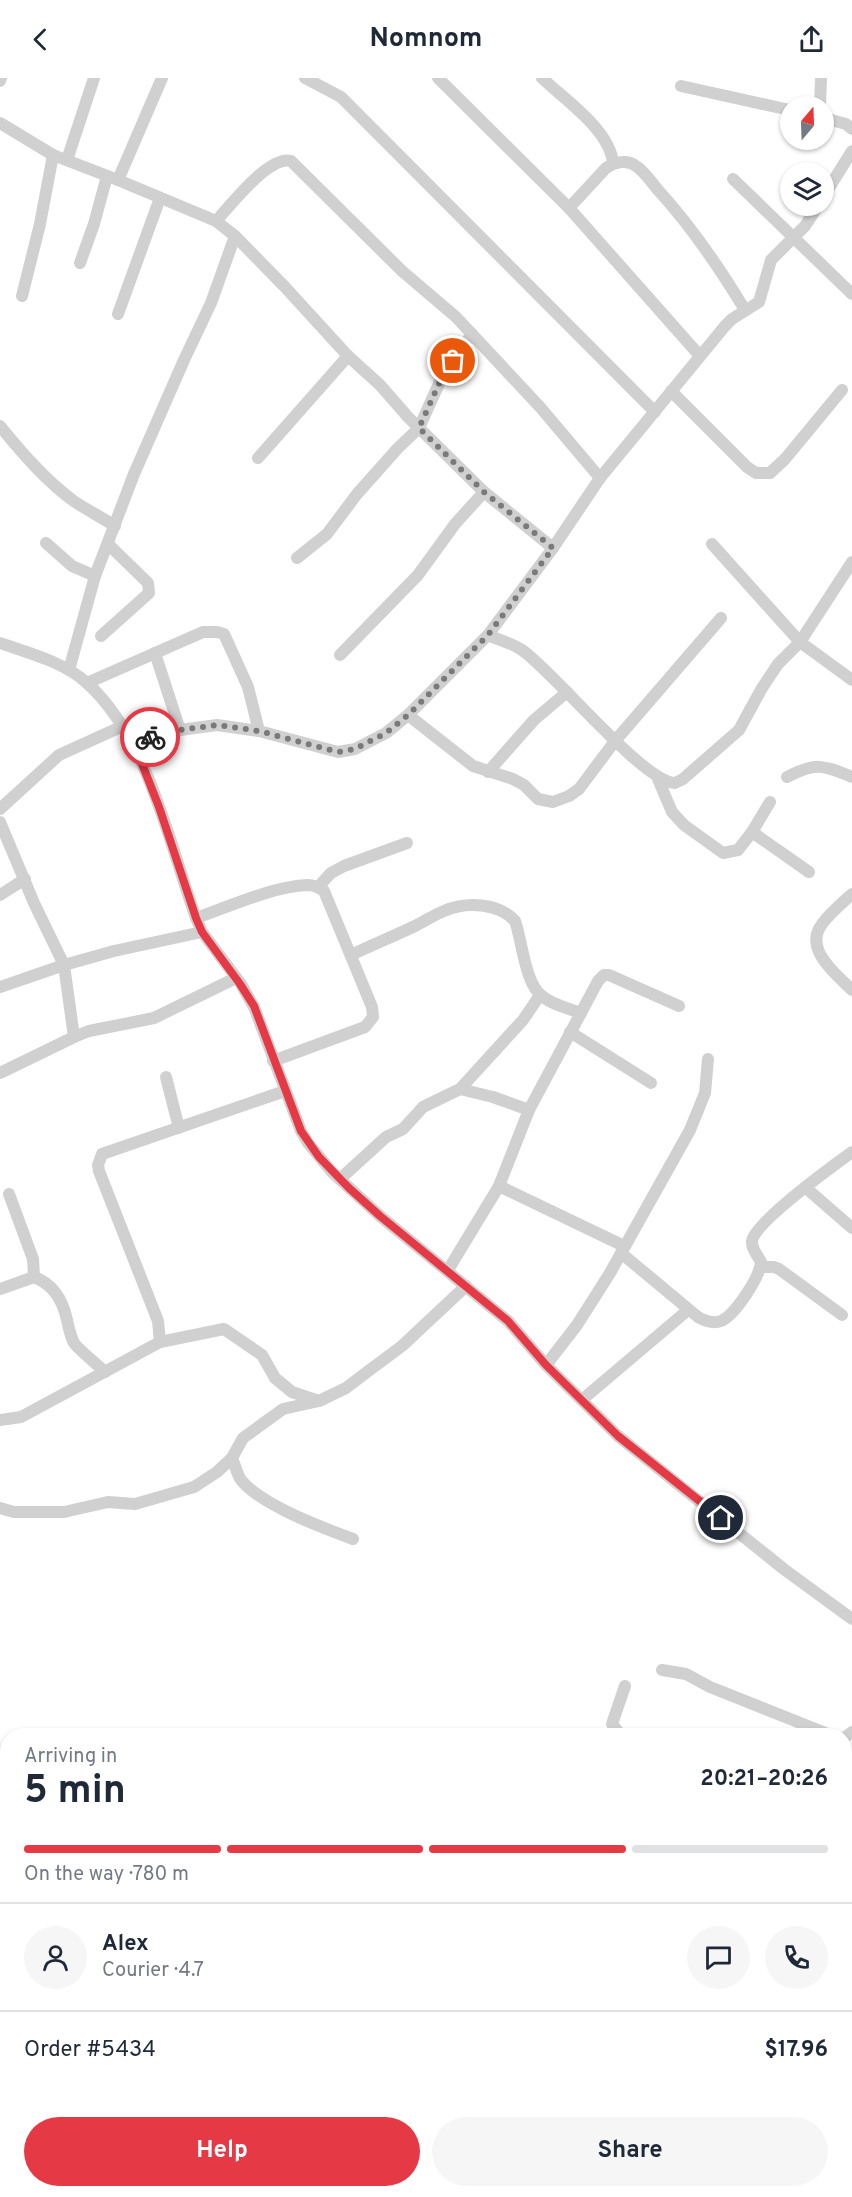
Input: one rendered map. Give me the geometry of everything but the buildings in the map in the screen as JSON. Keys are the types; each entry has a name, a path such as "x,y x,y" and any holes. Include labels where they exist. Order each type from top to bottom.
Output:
{"street":[{"path":"67,160 94,78"},
{"path":"80,263 112,178 162,78"},
{"path":"306,78 341,97 655,412"},
{"path":"438,78 569,208 700,357"},
{"path":"542,78 595,127 612,152 613,163"},
{"path":"820,96 821,78"},
{"path":"681,86 780,108"},
{"path":"834,121 846,124 852,129"},
{"path":"0,123 53,155 216,221 235,236 298,299 348,356 380,385 419,428 484,492 553,548"},
{"path":"834,180 852,151"},
{"path":"22,296 40,224 53,155"},
{"path":"216,221 268,166 280,160 291,160 402,271 456,317 540,407 600,478"},
{"path":"569,208 613,163 620,162 636,166 671,205 717,264 745,310"},
{"path":"734,179 852,294"},
{"path":"118,314 160,198"},
{"path":"133,741 180,730 217,725 259,731 338,752 355,749 386,733 408,715 488,635 553,548 600,478 725,326 759,302 771,261 805,226 812,216"},
{"path":"69,670 95,576 134,474 183,360 211,303 235,236"},
{"path":"297,558 327,534 391,455 419,428 442,377 472,334"},
{"path":"258,458 348,356"},
{"path":"671,391 747,467 756,473 770,473 785,459 842,390"},
{"path":"0,426 58,488 76,502 115,525"},
{"path":"340,655 418,575 455,524 484,492"},
{"path":"46,543 72,566 95,576"},
{"path":"101,636 149,592 148,583 108,544"},
{"path":"712,544 800,642 852,680"},
{"path":"658,779 675,783 683,779 739,730 778,664 800,642 852,562"},
{"path":"408,715 473,766 513,779 524,785 538,799 553,802 579,789 615,741 721,618"},
{"path":"87,683 204,632 217,632 224,634 248,687 259,731"},
{"path":"488,635 520,648 615,741 658,779 672,812 684,825 723,853 738,850 770,802"},
{"path":"0,643 69,670 87,683 133,741 159,807 202,932 254,1006 273,1061 308,1143 339,1179 380,1216 508,1321 546,1365 618,1436 786,1570 852,1619"},
{"path":"155,653 180,730"},
{"path":"488,772 534,720 567,692"},
{"path":"0,809 59,755 123,726"},
{"path":"787,777 805,768 823,766 852,777"},
{"path":"0,822 4,841 25,879 64,965 74,1037"},
{"path":"752,832 809,872"},
{"path":"318,886 332,873 344,867 407,843"},
{"path":"0,895 25,879"},
{"path":"196,918 290,887 318,886 324,891 374,1011 374,1017 365,1027 273,1061"},
{"path":"852,894 820,926 816,942 820,956 852,990"},
{"path":"351,955 416,926 446,909 484,906 502,911 515,921 530,977 540,995 581,1013"},
{"path":"0,987 64,965 135,945 202,932"},
{"path":"448,1270 499,1186 529,1110 598,981 604,975 618,979 679,1006"},
{"path":"0,1073 74,1037 89,1031 154,1017 236,978"},
{"path":"339,1179 386,1137 403,1129 423,1107 460,1089 523,1020 540,995"},
{"path":"570,1032 651,1083"},
{"path":"546,1365 577,1325 690,1130 705,1093 708,1059"},
{"path":"166,1077 179,1128"},
{"path":"460,1089 493,1097 529,1110"},
{"path":"160,1342 158,1321 98,1165 102,1154 285,1091"},
{"path":"499,1186 622,1249 688,1310 706,1321 722,1320 728,1317 749,1290 761,1267 753,1246 754,1236 768,1219 852,1152"},
{"path":"806,1188 852,1228"},
{"path":"9,1194 33,1259 34,1277"},
{"path":"761,1267 774,1267 785,1273 842,1315"},
{"path":"0,1289 34,1277 41,1280 57,1293 67,1319 69,1333 76,1346 105,1372"},
{"path":"0,1508 14,1512 64,1512 108,1502 135,1504 194,1487 218,1472 232,1458 243,1438 283,1409 319,1401 346,1388 402,1346 466,1286"},
{"path":"583,1399 688,1310"},
{"path":"0,1420 21,1417 160,1342 224,1329 262,1355 275,1378 292,1392 319,1401"},
{"path":"232,1458 240,1479 262,1496 307,1522 353,1539"},
{"path":"662,1670 686,1674 813,1728"},
{"path":"615,1728 612,1724 625,1686"}],"way so far":[{"path":"150,737 217,725 259,731 338,752 355,749 386,733 408,715 488,635 553,548 484,492 419,428 442,377 453,361"}],"route":[{"path":"150,737 133,741 159,807 196,918 202,932 254,1006 290,1106 308,1143 332,1172 380,1216 508,1321 546,1365 618,1436 721,1518"}]}
